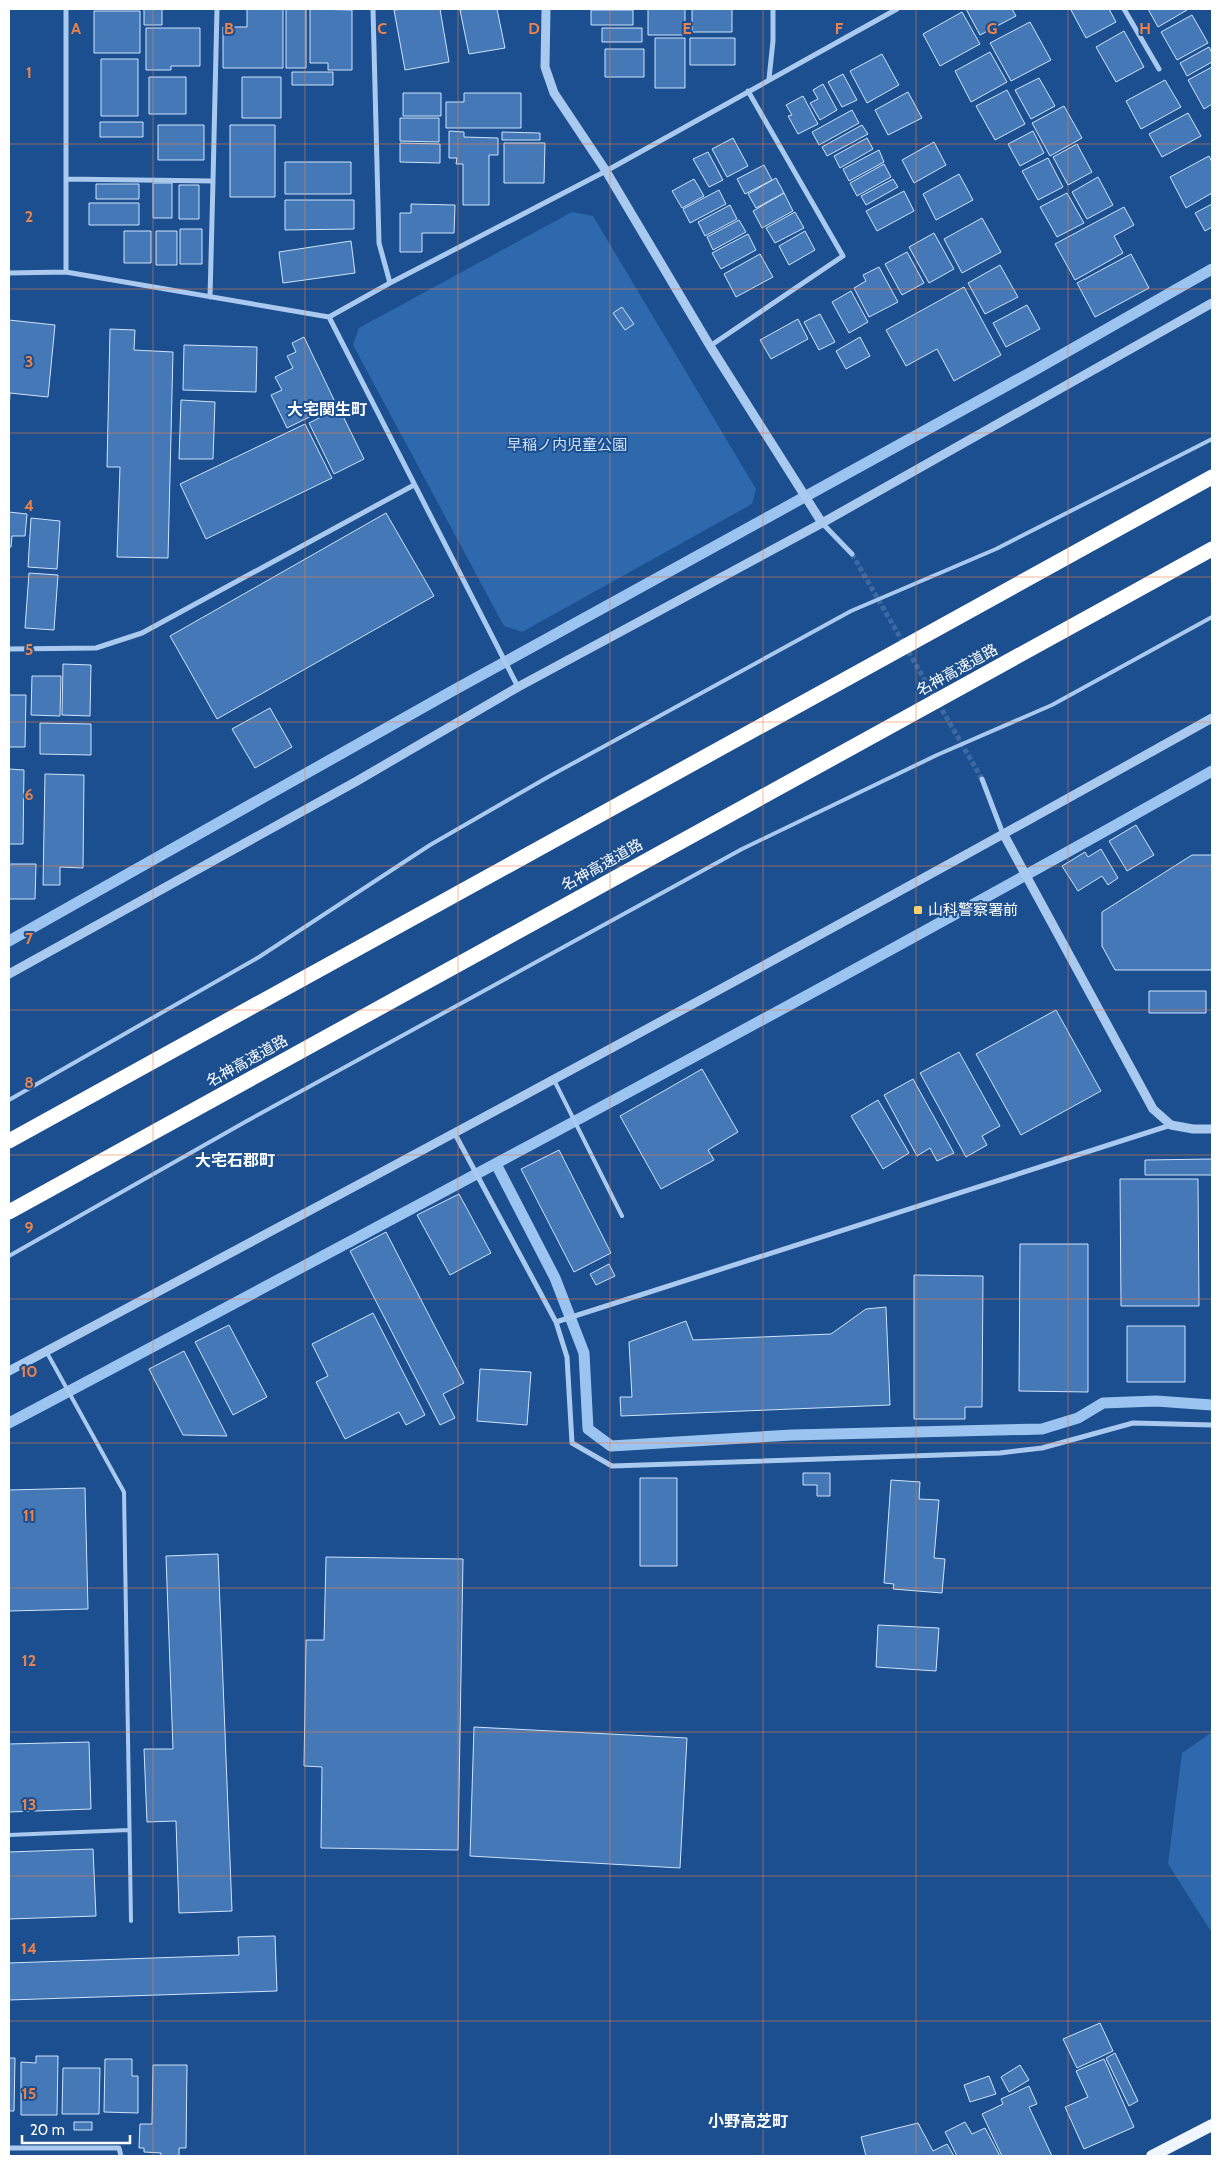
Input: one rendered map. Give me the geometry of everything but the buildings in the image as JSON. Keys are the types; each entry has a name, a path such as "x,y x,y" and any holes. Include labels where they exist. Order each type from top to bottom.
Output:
{"highway":[{"path":"9,1141 1212,477"},
{"name":"名神高速道路","path":"9,1212 1212,549"}],"main road":[{"path":"1152,2156 1212,2125"}],"street":[{"path":"66,9 66,272"},
{"path":"210,297 217,9"},
{"path":"373,9 379,243 390,283"},
{"path":"546,9 545,67 554,93 606,171 710,346 822,522 852,554"},
{"path":"769,79 773,41 773,9"},
{"path":"9,273 66,272 329,316 606,171 897,9"},
{"path":"1124,9 1160,69"},
{"path":"710,346 843,256 748,91"},
{"path":"66,179 213,181"},
{"path":"9,974 356,781 518,688 822,522 1212,303"},
{"path":"329,316 518,688"},
{"path":"9,649 96,648 142,633 414,485"},
{"path":"9,1371 455,1134 1004,835 1212,718"},
{"path":"982,779 1004,835 1153,1109 1171,1125"},
{"path":"556,1322 1171,1125 1212,1130"},
{"path":"455,1134 556,1322 567,1357 572,1442 612,1466 1000,1453 1042,1448 1133,1424 1212,1425"},
{"path":"9,2148 119,2148 121,2156"}],"lane":[{"path":"9,1100 258,957 430,845 548,777 851,611 996,549 1212,439"},
{"path":"9,1256 245,1122 742,849 937,755 1052,705 1212,617"},
{"path":"554,1080 622,1216"},
{"path":"46,1351 124,1492 131,1921"},
{"path":"9,1835 129,1830"}],"green space":[{"name":"早稲ノ内児童公園","path":"572,212 593,216 756,489 752,504 522,632 504,626 353,345 359,328"},
{"path":"1212,1732 1212,1933 1168,1864 1182,1753"}],"waterway":[{"path":"9,941 454,690 1035,370 1212,269"},
{"path":"9,1423 462,1182 763,1019 1212,771"},
{"path":"496,1164 555,1278 584,1353 588,1429 611,1446 792,1435 1042,1429 1078,1418 1103,1403 1156,1401 1212,1405"}],"tunnel":[{"path":"852,554 982,779"}],"place":[{"name":"山科警察署前","path":"918,910"}],"district":[{"name":"大宅関生町","path":"327,409"},
{"name":"大宅石郡町","path":"235,1160"},
{"name":"小野高芝町","path":"748,2121"}]}
